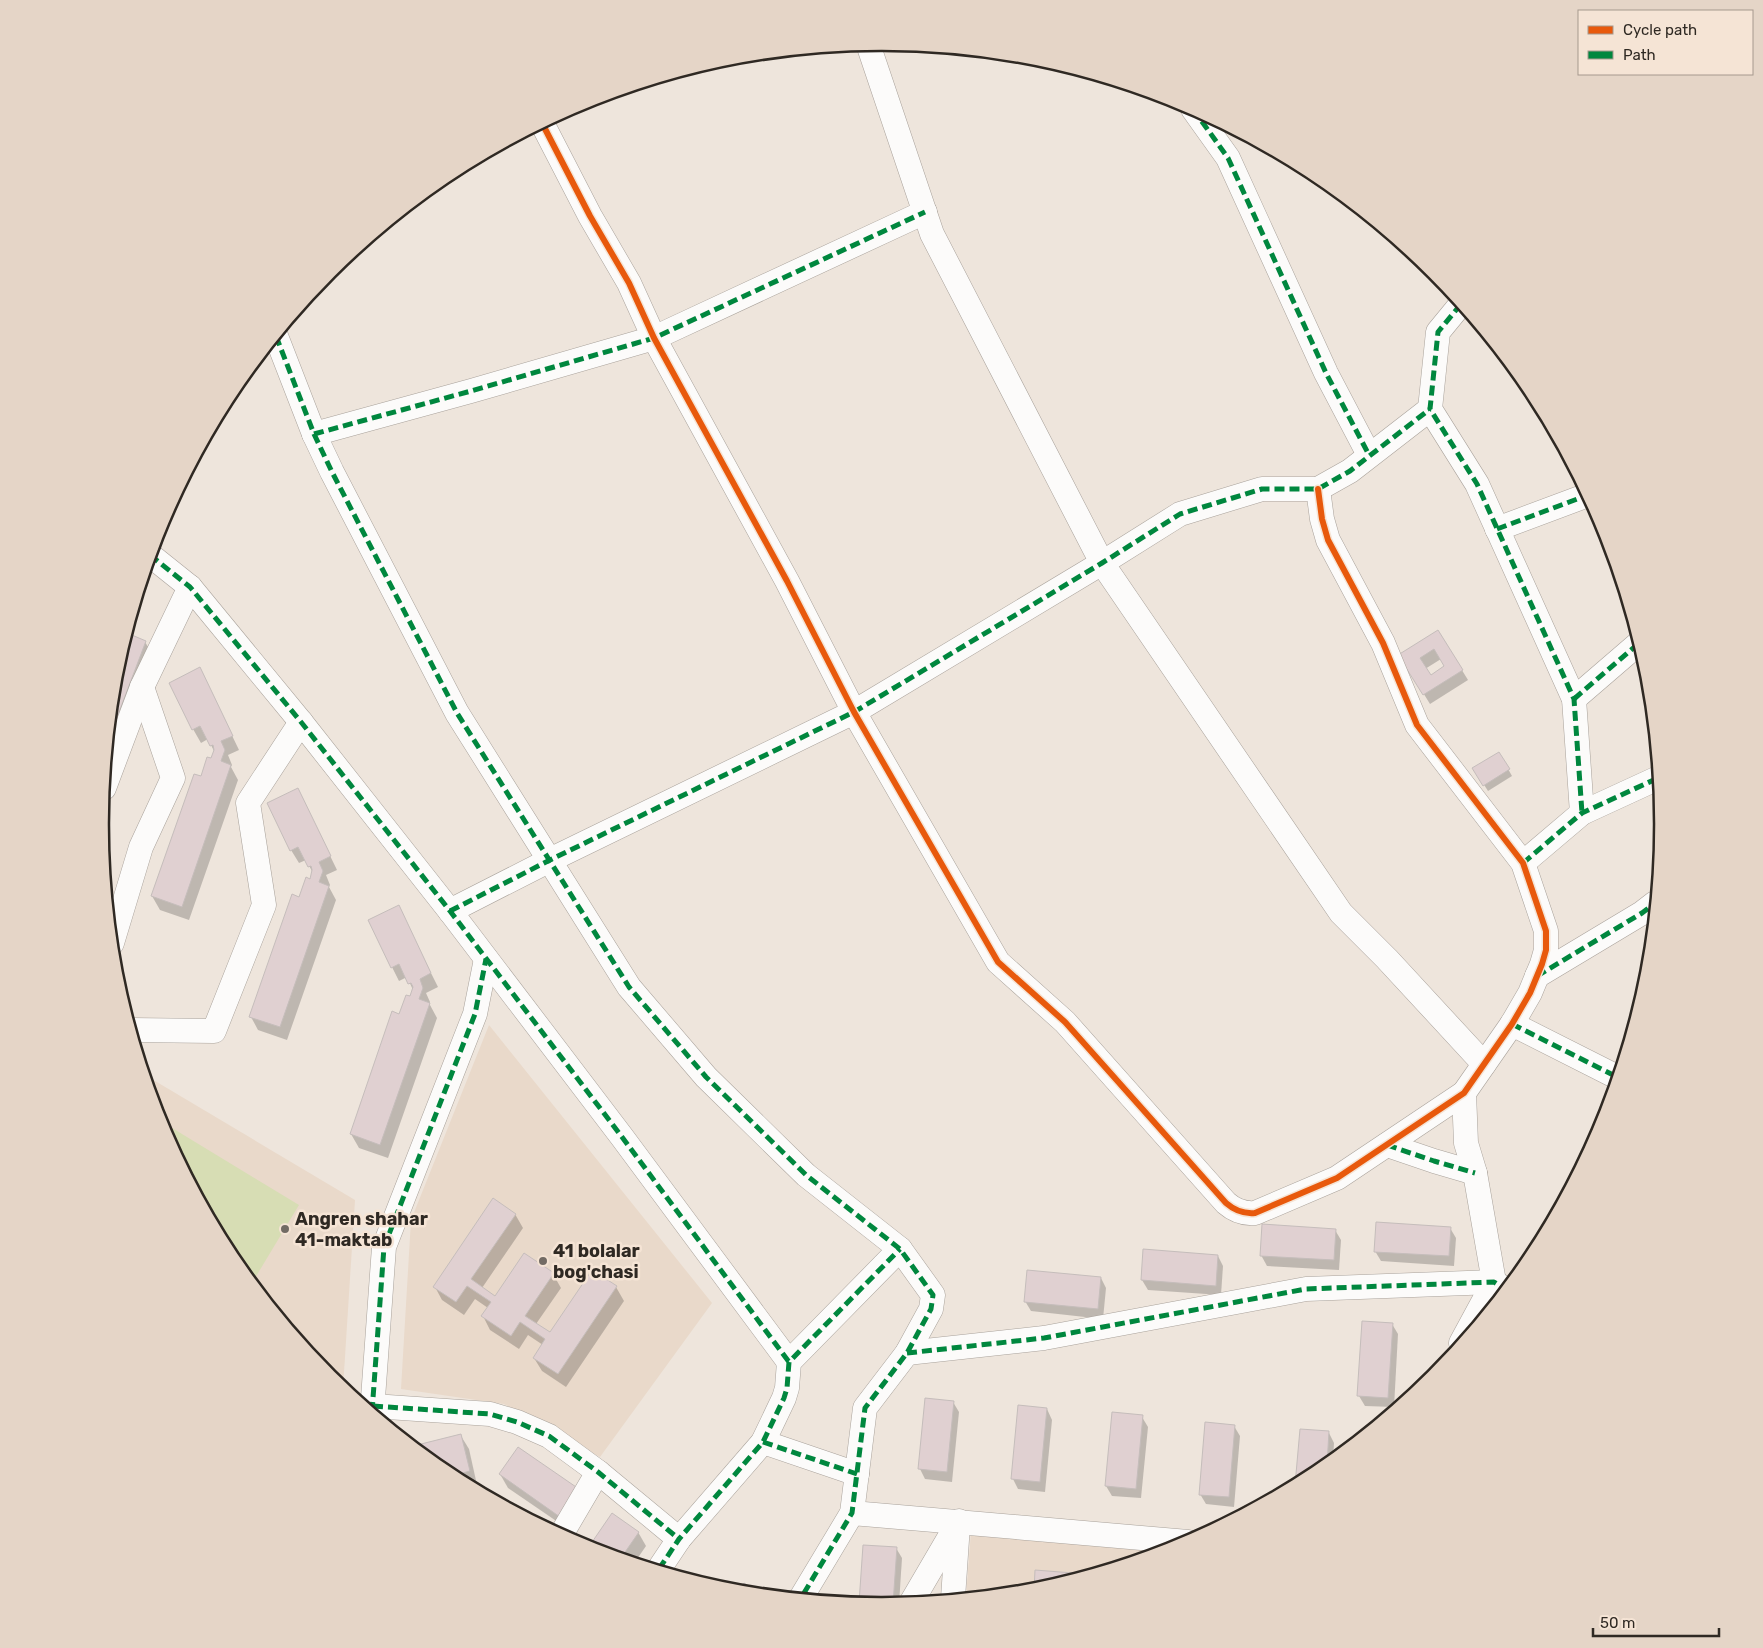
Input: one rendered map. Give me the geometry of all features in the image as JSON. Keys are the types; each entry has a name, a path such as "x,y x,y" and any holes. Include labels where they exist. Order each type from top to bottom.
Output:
{"street":[{"path":"871,51 932,234 1102,563 1341,913 1484,1064"},
{"path":"1202,121 1228,158 1326,373 1369,456"},
{"path":"545,129 590,216 629,283 654,338 787,581 854,712 998,962 1065,1022 1230,1206 1243,1213 1255,1213 1336,1178 1464,1092 1512,1024 1530,993 1546,950 1546,931 1523,863 1417,725 1383,643 1328,540 1322,520 1318,490"},
{"path":"314,434 654,338 925,212"},
{"path":"1457,309 1438,332 1430,410 1477,484 1574,699 1582,814"},
{"path":"278,342 314,434 457,713 629,987 706,1077 806,1175 900,1249 931,1291 932,1309 907,1353 865,1408 852,1512 804,1592"},
{"path":"450,911 550,860 854,712 1180,514 1262,489 1318,490 1350,471 1430,410"},
{"path":"1497,529 1582,497"},
{"path":"156,560 190,587 301,722 450,911 622,1137 789,1362"},
{"path":"110,772 142,687 190,587"},
{"path":"1574,699 1634,649"},
{"path":"116,930 141,847 173,778 142,687"},
{"path":"137,1030 214,1031 264,905 248,803 301,722"},
{"path":"1523,863 1582,814 1653,780"},
{"path":"1537,976 1650,907"},
{"path":"372,1405 384,1247 475,1014 486,959"},
{"path":"1512,1024 1612,1074"},
{"path":"1464,1092 1466,1143 1475,1172 1500,1286 1492,1297"},
{"path":"1387,1145 1434,1161 1475,1172"},
{"path":"662,1564 679,1539 763,1442 784,1398 787,1388 789,1362 900,1249"},
{"path":"907,1353 1044,1338 1306,1290 1500,1286"},
{"path":"377,1409 490,1414 517,1422 549,1436 598,1472 679,1539"},
{"path":"763,1442 857,1474"},
{"path":"564,1528 598,1472"},
{"path":"852,1512 1171,1540"},
{"path":"953,1593 959,1521"},
{"path":"915,1596 959,1521"}],"shaded area":[{"name":"41 bolalar bog'chasi","path":"489,1025 712,1303 600,1457 504,1404 401,1389 411,1220"},
{"name":"Angren shahar 41-maktab","path":"153,1080 355,1200 344,1378 301,1334 268,1294 239,1253 212,1210 188,1166"},
{"path":"971,1532 1155,1546 1082,1570 1032,1582 966,1592"}],"green space":[{"path":"171,1127 299,1205 256,1277 212,1210 188,1166"}],"building":[{"path":"1438,630 1463,670 1423,695 1398,655","holes":["1434,649 1444,666 1431,675 1420,658"]},
{"path":"132,635 146,641 115,722"},
{"path":"200,667 233,736 221,741 225,750 221,761 231,765 182,907 151,896 194,774 201,776 207,757 211,758 214,750 213,745 210,746 200,726 192,730 169,683"},
{"path":"1499,752 1510,769 1483,786 1472,768"},
{"path":"298,788 331,856 319,862 323,871 319,882 329,886 280,1027 249,1017 292,894 299,897 306,877 310,879 312,870 311,866 308,867 298,847 290,851 267,803"},
{"path":"399,905 431,973 420,979 423,988 419,999 430,1003 380,1145 350,1134 392,1011 399,1014 406,995 410,996 413,987 411,983 408,984 399,964 391,968 368,920"},
{"path":"493,1198 516,1214 471,1279 495,1296 524,1253 554,1273 525,1316 550,1332 592,1270 617,1286 558,1374 533,1358 545,1339 520,1322 511,1336 481,1316 491,1302 467,1286 456,1302 433,1287"},
{"path":"1376,1222 1451,1227 1449,1256 1374,1252"},
{"path":"1262,1224 1336,1229 1334,1260 1260,1256"},
{"path":"1143,1249 1218,1255 1216,1286 1141,1280"},
{"path":"1027,1270 1101,1277 1098,1309 1024,1302"},
{"path":"1362,1321 1393,1323 1388,1398 1357,1396"},
{"path":"925,1398 954,1401 947,1472 918,1469"},
{"path":"1018,1405 1047,1408 1040,1482 1011,1479"},
{"path":"1112,1412 1143,1415 1136,1489 1105,1486"},
{"path":"1205,1422 1235,1425 1229,1497 1199,1495"},
{"path":"1300,1429 1329,1431 1328,1455 1296,1476"},
{"path":"461,1434 470,1471 462,1473 421,1444"},
{"path":"518,1447 579,1489 560,1517 499,1474"},
{"path":"612,1513 639,1532 625,1553 593,1541"},
{"path":"863,1545 897,1547 894,1597 859,1596"},
{"path":"1035,1570 1070,1573 1034,1581"}],"marked path":[{"path":"1202,121 1228,158 1326,373 1369,455"},
{"path":"314,434 654,338 925,212"},
{"path":"1457,309 1438,332 1430,409 1477,484 1574,699 1582,813"},
{"path":"278,342 314,434 332,472 457,713 629,987 706,1077 806,1175 900,1249 933,1295 931,1309 907,1353 865,1408 852,1513 804,1592"},
{"path":"450,911 550,860 854,712 1180,514 1262,489 1318,489 1350,471 1430,409"},
{"path":"1497,529 1582,497"},
{"path":"156,560 190,587 301,722 450,911 622,1137 789,1362"},
{"path":"1574,699 1633,648"},
{"path":"1523,863 1582,813 1653,780"},
{"path":"1537,976 1650,907"},
{"path":"372,1405 384,1247 475,1014 486,959"},
{"path":"1512,1024 1612,1075"},
{"path":"1387,1145 1475,1173"},
{"path":"662,1564 679,1539 763,1442 784,1398 787,1388 789,1362 900,1249"},
{"path":"907,1353 1044,1338 1306,1289 1494,1282 1500,1286"},
{"path":"373,1406 490,1414 517,1422 549,1436 598,1472 679,1539"},
{"path":"763,1442 857,1474"}],"cycle path":[{"path":"545,129 590,216 629,283 654,338 787,581 854,712 998,962 1065,1022 1226,1203 1236,1210 1247,1213 1255,1213 1337,1178 1464,1093 1512,1024 1530,993 1546,950 1546,931 1523,863 1417,725 1383,643 1328,540 1322,519 1318,489"}],"place":[{"name":"Angren shahar 41-maktab","path":"285,1229"},
{"name":"41 bolalar bog'chasi","path":"543,1261"}]}
